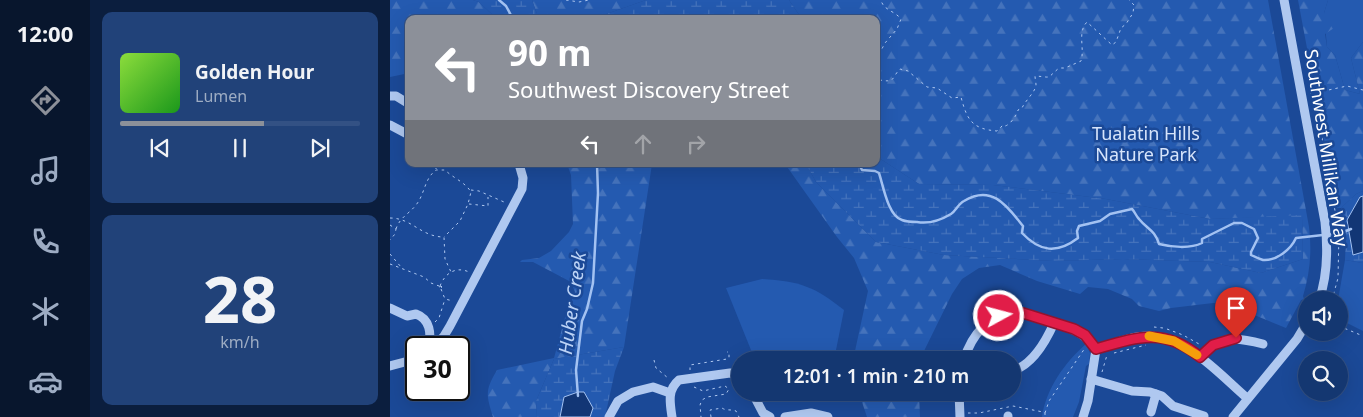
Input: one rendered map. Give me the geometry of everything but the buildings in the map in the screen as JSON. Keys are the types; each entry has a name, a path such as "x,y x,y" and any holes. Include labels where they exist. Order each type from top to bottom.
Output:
{"street":[{"name":"Southwest Millikan Way","path":"1284,0 1324,212 1327,258 1321,291"},
{"path":"390,96 396,96 405,102"},
{"path":"390,125 405,133"},
{"path":"444,336 462,305 524,183 520,167"},
{"path":"390,308 407,316 416,314 424,318 428,325 430,336"},
{"path":"967,351 980,330 993,319 1015,312 1080,332 1089,339 1096,349 1096,381 1083,417"},
{"path":"1021,368 1030,362 1054,323"},
{"path":"1096,349 1149,336 1174,341 1200,357 1247,398"},
{"path":"1233,417 1298,337"},
{"path":"1200,357 1211,346 1229,339 1241,338 1264,344"},
{"path":"390,366 405,362"},
{"path":"672,417 670,393 674,384 679,380 731,373"},
{"path":"1096,381 1132,391 1156,394 1162,396 1173,406 1204,416"},
{"path":"610,417 618,402 633,392 652,387 670,393"},
{"path":"1151,412 1156,394"},
{"path":"756,401 760,410 770,417"},
{"path":"959,401 960,417"},
{"path":"786,417 811,413 828,417"}],"path":[{"path":"566,0 579,2 589,0"},
{"path":"880,52 901,19 884,7 881,0"},
{"path":"880,80 889,82 893,80 900,69 908,71 928,87 937,88 952,98 961,97 964,111 969,119 984,129 997,131 1002,125 1007,126 1009,124 1032,94 1036,86 1035,76 1052,77 1058,68 1080,63 1083,55 1083,26 1087,22 1112,45 1116,42 1119,31 1133,13 1134,5 1130,0"},
{"path":"1334,291 1338,278 1339,233 1314,94 1347,86 1363,90"},
{"path":"390,240 395,234 401,218 415,207 431,174 436,170 445,170 452,177 463,182 470,190 479,191 513,206"},
{"path":"450,272 445,259 444,237 460,221 468,204 470,190"},
{"path":"468,204 487,207 488,195"},
{"path":"390,218 401,218 431,236 444,237"},
{"path":"390,225 396,229"},
{"path":"390,254 402,269"},
{"path":"390,264 424,277 430,283 440,287 446,299 462,305"},
{"path":"440,287 442,281 450,272 462,269 477,276"},
{"path":"428,325 437,321 446,299"},
{"path":"1348,330 1363,336"},
{"path":"1096,381 1107,355 1148,345"},
{"path":"701,417 702,400 706,397 726,394 729,389 724,386 703,391 694,388 690,365 725,360 729,358 727,352"},
{"path":"654,360 656,368 671,379"},
{"path":"711,417 710,410 722,408 736,411 739,417"}],"green space":[{"path":"390,0 473,0 479,2 493,15 405,15 405,74 390,77"},
{"path":"473,0 532,0 539,15 493,15 479,2"},
{"path":"532,0 646,0 603,15 537,14"},
{"path":"646,0 789,0 799,15 603,15"},
{"name":"Tualatin Hills Nature Park","path":"789,0 1268,0 1309,227 1310,245 1310,262 1304,291 1298,291 1298,306 1286,328 1247,312 1246,305 1213,303 1159,311 1139,306 1132,299 1108,289 1088,287 1080,294 1037,281 1000,265 979,268 962,279 952,294 924,351 855,351 868,291 854,258 787,167 808,167 816,182 876,242 944,255 1053,261 1123,259 1210,262 1261,273 1303,259 1302,216 1210,219 1106,199 993,185 919,184 880,159 880,15 799,15"},
{"path":"1298,0 1328,0 1324,13 1334,28 1325,34 1327,47 1335,55 1345,90 1360,94 1351,58 1363,42 1363,191 1356,194 1341,208 1337,208"},
{"path":"1328,0 1363,0 1363,42 1351,58 1360,94 1345,90 1335,55 1327,47 1324,13"},
{"path":"880,159 919,184 993,185 1106,199 1210,219 1302,215 1303,259 1261,273 1210,262 1123,259 1053,261 944,255 876,242 816,182 808,167 880,167"},
{"path":"568,167 652,167 624,347 554,359 536,401 537,417 493,417 488,393 490,383 497,370 554,358 566,314 575,292 571,282 533,262 520,262 522,260 539,258 551,251 569,232 573,224 571,175"},
{"path":"1363,191 1363,196 1360,197 1353,255 1363,252 1363,263 1345,260 1346,237 1341,208 1356,194"},
{"path":"1345,260 1363,263 1363,331 1348,324 1348,291 1340,291"},
{"path":"762,279 787,281 806,287 824,296 844,310 836,351 751,351 726,288"},
{"path":"1086,344 1090,353 1089,364 1086,366 1079,402 1073,417 1042,417 1052,386 1071,359"},
{"path":"624,347 615,371 605,417 590,417 593,408 560,414 560,417 537,417 536,401 554,359"},
{"path":"862,401 919,401 920,417 867,417"}],"shaded area":[{"path":"1363,196 1363,252 1353,255 1347,220 1360,197"},
{"path":"584,392 593,408 590,417 560,417 564,397"}],"waterway":[{"path":"499,0 506,6 511,15"},
{"name":"Huber Creek","path":"578,396 576,370 582,321 593,283 598,193 597,167"},
{"path":"860,167 862,170 879,173 890,207 893,213 902,220 908,222 934,221 951,214 962,202 974,196 991,196 1011,211 1023,226 1022,233 1035,244 1049,249 1063,247 1078,238 1077,231 1079,226 1100,221 1110,214 1132,209 1153,233 1159,244 1169,246 1186,247 1197,245 1202,243 1202,239 1234,223 1242,223 1254,229 1258,238 1251,255 1263,260 1273,259 1283,254 1296,238 1341,233 1351,229"}],"slow traffic":[{"path":"1149,336 1174,341 1197,355"}],"route":[{"path":"999,316 1015,312 1023,313 1074,329 1085,335 1096,349 1149,336 1174,341 1200,357 1213,345 1236,338"}]}
